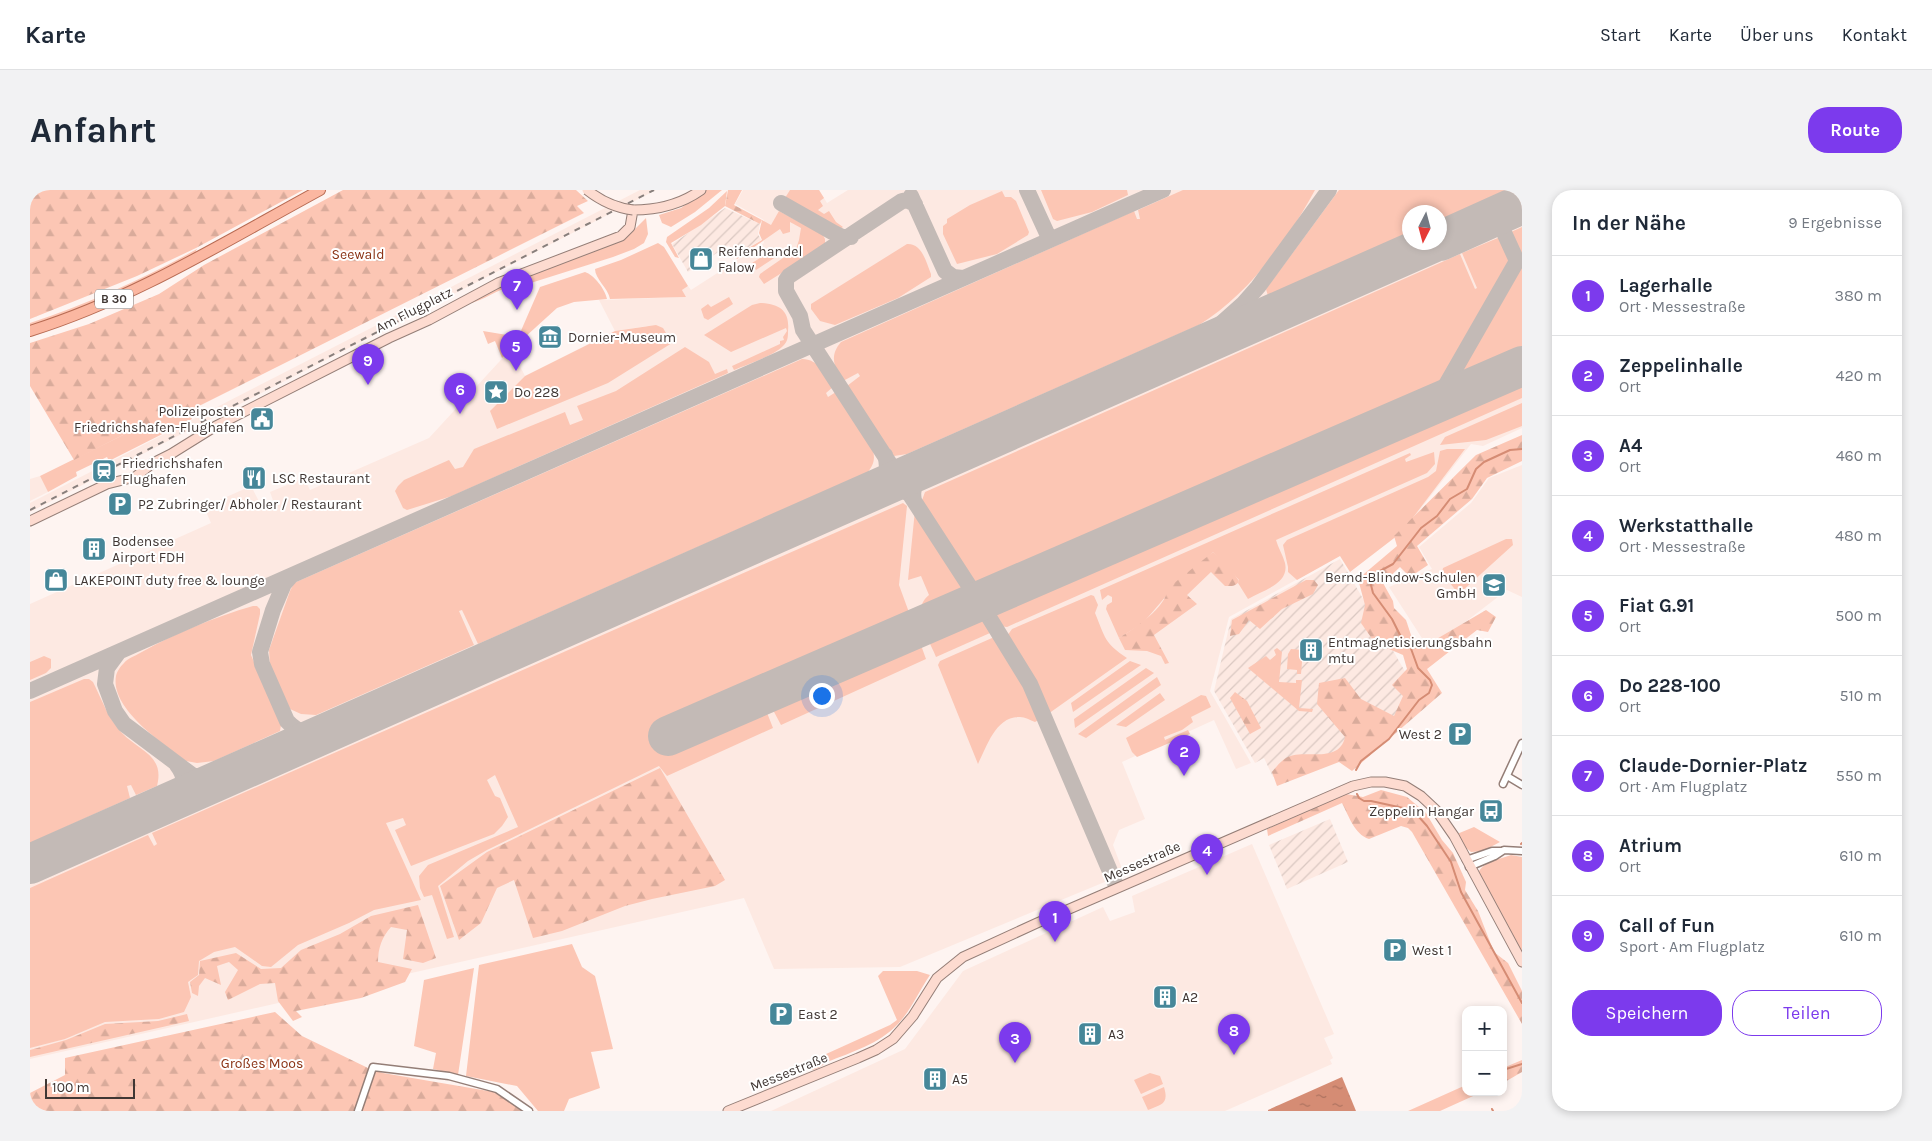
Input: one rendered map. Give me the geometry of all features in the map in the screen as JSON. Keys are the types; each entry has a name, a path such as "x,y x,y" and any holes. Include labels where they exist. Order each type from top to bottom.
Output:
{"main road":[{"name":"B 30","path":"30,331 96,307 150,282 320,190"}],"street":[{"path":"587,190 601,200 621,208 633,210 669,207 701,190"},
{"name":"Am Flugplatz","path":"30,521 147,466 216,426 489,288 620,236 630,227 633,210"},
{"path":"1503,784 1522,744"},
{"path":"1507,776 1522,785"},
{"name":"Messestraße","path":"728,1111 858,1058 876,1050 893,1039 913,1016 937,978 963,957 1037,922 1354,786 1371,782 1385,782 1405,786 1421,796 1436,810 1454,836 1522,962"},
{"path":"1467,863 1492,851 1522,851"},
{"path":"358,1111 373,1066 449,1076 497,1089 529,1111"}],"shaded area":[{"path":"640,190 656,190 30,512 30,503"},
{"path":"743,190 819,190 827,203 848,190 1522,190 1522,428 1483,446 1471,444 1402,533 1341,555 1229,617 1210,691 1251,763 1236,769 1214,720 1122,762 1145,819 1119,830 1113,845 1124,874 900,967 774,969 744,898 30,1059 30,604 211,523 204,507 251,486 264,511 275,506 270,492 304,478 310,490 429,438 511,349 525,376 491,410 648,326 615,331 599,300 685,297 682,290 688,286 691,290 764,243 761,230 764,220 735,204"},
{"path":"725,208 760,224 758,234 761,240 735,255 729,245 688,272 672,244"},
{"path":"1522,465 1522,597 1507,590 1451,633 1427,646 1389,587 1432,569 1419,547 1471,503 1489,478"},
{"path":"40,476 48,492 30,501 30,479"},
{"path":"1340,559 1414,687 1393,720 1337,757 1273,777 1264,758 1255,763 1214,691 1231,619"},
{"path":"1330,819 1348,862 1287,889 1269,845"},
{"path":"1252,844 1334,1034 1324,1038 1333,1058 1330,1060 1332,1064 1225,1111 771,1111 905,1049 963,971 1103,907 1110,921 1135,912 1132,896"}],"green space":[{"path":"30,190 303,190 196,248 137,276 30,319"},
{"name":"Seewald","path":"343,190 576,190 588,201 577,206 584,213 201,405 127,433 74,460 30,386 30,343 89,324 159,294 204,265"},
{"path":"706,190 722,190 695,212 671,227 662,223 659,215 681,208"},
{"path":"728,190 742,190 734,205 762,220 760,224 725,206"},
{"path":"790,190 819,190 824,198 820,201 823,206 818,210 824,214 829,211 836,222 843,227 840,229 785,198"},
{"path":"1041,190 1127,190 1128,195 1092,212 1057,221 1053,219"},
{"path":"1183,190 1315,190 1292,228 1265,265 1234,298 1199,325 907,454 894,456 887,449 847,386 860,376 858,373 843,381 837,371 834,357 837,347 841,342 1134,211 1137,219 1140,219 1138,210"},
{"path":"1339,190 1506,190 1447,217 1447,205 1402,205 1402,236 1268,296 1266,289"},
{"path":"727,191 725,206 701,225 671,243 679,258 675,257 666,242 667,237 709,208"},
{"path":"1002,191 1005,197 1011,197 1016,201 1029,232 1028,235 997,254 957,264 943,234 943,226 947,223 947,219 970,205"},
{"path":"779,211 823,235 825,246 764,284 759,277 760,274 796,249 801,228 790,222 790,232 783,234 780,229 737,259 735,256 762,240 759,233 762,220 771,225"},
{"path":"646,218 648,234 644,243 634,249 518,287 506,288 470,303 508,282 628,236"},
{"path":"1522,227 1522,398 1007,627 999,626 921,503 925,492 1460,254 1475,289 1477,288 1462,253 1505,235 1513,248 1517,246 1511,232"},
{"path":"658,243 664,247 688,286 682,290 686,297 610,299 595,269 621,260"},
{"path":"907,244 920,250 931,277 898,298 835,325 820,321 811,309 811,304"},
{"path":"778,247 782,253 756,270 752,263"},
{"path":"197,249 195,253 149,278 93,304 30,327 30,323 73,308 115,290"},
{"path":"585,272 599,283 607,299 574,302 557,308 502,358 495,341 488,344 483,331 513,336 520,333 540,287"},
{"path":"729,297 733,304 708,320 704,318 701,309 708,304 711,307"},
{"path":"760,303 778,307 785,314 788,324 787,341 779,350 734,370 732,366 780,344 780,341 784,340 786,328 731,352 704,335 752,305"},
{"path":"656,325 663,328 672,343 608,383 497,429 490,411 525,376 615,331"},
{"path":"685,347 709,362 715,374 727,369 728,373 452,496 407,510 403,508 395,491 404,480 449,460 455,469 463,467 474,449 565,412 570,425 583,420 577,406 616,391"},
{"path":"802,359 813,362 821,368 833,387 826,393 828,397 836,392 873,450 874,461 868,472 478,644 462,610 459,611 474,645 316,715 301,714 290,709 270,665 269,650 294,583"},
{"path":"1522,403 1522,426 1486,440 1440,445 1445,437"},
{"path":"187,409 192,419 109,461 107,457 76,472 77,476 48,492 40,476 127,433"},
{"path":"1522,435 1522,461 1487,478 1472,499 1417,546 1428,565 1410,577 1400,567 1383,583 1393,601 1394,608 1406,620 1411,635 1423,647 1486,610 1496,617 1488,632 1477,630 1427,669 1442,693 1352,771 1339,762 1277,786 1272,772 1284,759 1293,755 1320,754 1336,751 1341,746 1345,737 1317,704 1319,683 1345,678 1361,699 1394,716 1403,696 1392,685 1407,669 1403,655 1375,643 1361,623 1365,605 1358,579 1397,546 1394,536 1476,455"},
{"path":"1465,449 1402,532 1350,572 1340,556 1297,580 1288,572 1283,545 1287,540 1428,477 1436,471 1440,451"},
{"path":"1434,452 1435,464 1427,473 1276,540 1285,563 1285,570 1279,582 1273,586 1248,599 1238,583 1239,580 1213,552 1167,595 1143,623 1119,638 1106,609 1107,605 1112,602 1112,597 1108,595 1102,600 1100,590 1410,453 1411,455 1405,459 1406,462"},
{"path":"903,503 907,506 899,585 926,659 781,725 764,693 760,695 773,728 667,776 659,766 468,861 438,886 454,937 447,939 432,895 424,897 420,888 419,876 428,865 518,827 495,775 487,780 495,796 500,798 508,817 494,834 411,866 395,830 406,825 403,818 386,823 421,900 374,910 298,945 271,967 262,966 235,947 214,952 199,961 198,975 188,982 191,997 184,1012 159,1019 105,1022 65,1039 30,1048 30,888 148,835 154,846 157,844 152,833"},
{"path":"915,510 992,629 990,633 936,657 925,634 921,617 923,602 929,595 921,576 908,580"},
{"path":"1506,539 1512,539 1513,545 1461,592 1457,592 1442,573 1443,568"},
{"path":"1213,552 1228,565 1239,581 1235,585 1225,586 1211,572 1187,595 1197,604 1154,635 1169,663 1165,664 1161,656 1147,651 1125,650 1119,638 1149,617 1162,603 1168,588"},
{"path":"1306,580 1314,580 1318,585 1313,594 1282,609 1260,629 1249,620 1239,634 1230,636 1232,620"},
{"path":"1091,595 1094,596 1098,605 1095,613 1103,634 1114,648 1127,658 1048,714 1034,683 1007,636 1012,629"},
{"path":"257,606 260,609 260,614 251,655 281,725 280,731 214,761 197,763 186,761 140,724 130,713 121,701 116,688 117,672 127,660 181,632"},
{"path":"992,638 1000,639 1042,718 1035,722 1020,717 1005,721 993,733 978,764 938,665 940,661"},
{"path":"1277,648 1282,652 1279,682 1296,683 1296,680 1302,680 1299,708 1313,709 1312,712 1299,711 1248,668 1266,656 1270,660 1276,655 1274,650"},
{"path":"1291,649 1303,650 1301,674 1297,674 1297,670 1287,669 1288,654"},
{"path":"44,656 51,659 51,668 46,673 30,680 30,662"},
{"path":"1130,661 1141,665 1073,712 1071,703"},
{"path":"1146,668 1154,673 1075,728 1074,719"},
{"path":"1157,677 1161,685 1086,738 1078,734"},
{"path":"84,679 89,679 93,682 109,715 122,733 154,760 157,767 157,786 136,795 131,785 127,786 130,798 30,843 30,702"},
{"path":"1235,692 1247,701 1261,728 1250,734 1230,698"},
{"path":"1160,693 1165,700 1126,727 1116,725"},
{"path":"1201,695 1206,696 1211,707 1191,717 1193,722 1182,730 1164,737 1165,740 1188,730 1190,734 1137,757 1132,752 1126,738"},
{"path":"660,768 725,880 715,886 625,906 562,931 533,938 514,880 497,888 481,923 459,940 440,886 487,852"},
{"path":"1381,790 1407,797 1426,813 1442,840 1453,853 1466,882 1465,890 1478,911 1494,952 1508,963 1522,991 1522,1024 1408,828 1401,826 1369,839 1356,829 1342,803 1268,836 1267,829 1346,794 1363,797"},
{"path":"1474,827 1500,842 1483,851 1471,852 1465,847 1457,834"},
{"path":"1511,855 1522,857 1522,956 1478,873 1484,866"},
{"path":"418,905 436,958 423,963 403,959 407,930 391,927 381,943 379,952 378,962 412,969 405,982 361,998 296,1011 302,1017 293,1021 278,1001 275,983 260,984 228,1000 225,992 238,970 229,962 217,966 221,985 205,978 199,986 198,996 192,993 190,982 199,975 200,961 236,953 261,969 281,968 301,950 340,934 371,916"},
{"path":"572,944 582,967 595,976 613,1049 591,1052 600,1088 569,1099 564,1111 538,1111 517,1086 466,1076 479,965"},
{"path":"474,968 458,1075 433,1069 436,1053 414,1046 424,980"},
{"path":"883,971 917,971 930,975 907,1013 891,1031 874,1042 827,1062 817,1069 811,1070 806,1068 804,1064 890,1025 897,1020 878,976"},
{"name":"Großes Moos","path":"275,1012 302,1036 368,1068 383,1073 494,1092 522,1111 30,1111 30,1093 65,1075 65,1058"},
{"path":"187,1014 189,1021 30,1057 30,1050 66,1040 105,1024 158,1021"},
{"path":"1522,1060 1522,1072 1507,1081 1507,1066"},
{"path":"1150,1073 1160,1076 1163,1084 1141,1094 1134,1080"},
{"path":"1164,1087 1166,1097 1163,1103 1148,1110 1142,1097"},
{"path":"1462,1087 1462,1096 1473,1096 1440,1111 1408,1111"}],"water":[{"path":"1342,1077 1356,1111 1268,1111 1268,1110"}],"waterway":[{"path":"1356,770 1361,761 1389,739 1419,700 1429,693 1432,685 1430,680 1418,668 1410,646 1402,639 1392,619 1373,593 1370,581 1380,571 1393,564 1421,528 1437,516 1450,499 1467,489 1476,469 1484,462 1510,450 1522,449"},
{"path":"1357,794 1364,801 1403,808 1419,817 1427,826 1451,862 1461,892 1522,1003"},
{"path":"1507,1069 1522,1064"}],"taxiway":[{"path":"1027,190 1050,240"},
{"path":"30,691 1163,190"},
{"path":"1166,362 1206,337 1243,304 1258,287 1329,190"},
{"path":"911,196 945,271 953,277 963,278"},
{"path":"915,204 907,200 902,201 789,276 786,280 786,291 800,316 803,330 979,601 1030,684 1115,883"},
{"path":"781,203 842,237 851,237"},
{"path":"1435,404 1517,261 1496,215"},
{"path":"885,455 887,471 883,480 872,492 892,488 911,495"},
{"path":"914,501 914,486 928,467"},
{"path":"291,576 284,584 273,610 260,652 262,664 287,721 301,732 311,734 329,732"},
{"path":"118,653 107,668 105,684 115,711 124,724 192,775 209,780 226,778"},
{"path":"174,801 181,793 184,784 184,779 177,765"}],"runway":[{"path":"1447,238 1522,204"},
{"path":"30,864 1417,250"},
{"path":"668,736 1522,366"}],"railway":[{"path":"30,510 654,190"}],"place":[{"name":"Reifenhandel Falow","path":"701,259"},
{"name":"Claude-Dornier-Platz","path":"517,310"},
{"name":"Dornier-Museum","path":"550,337"},
{"name":"Fiat G.91","path":"516,371"},
{"name":"Call of Fun","path":"368,385"},
{"name":"Do 228","path":"496,392"},
{"name":"Do 228-100","path":"460,414"},
{"name":"Polizeiposten Friedrichshafen-Flughafen","path":"262,419"},
{"name":"Friedrichshafen Flughafen","path":"104,471"},
{"name":"LSC Restaurant","path":"254,478"},
{"name":"P2 Zubringer/ Abholer / Restaurant","path":"120,504"},
{"name":"Bodensee Airport FDH","path":"94,549"},
{"name":"LAKEPOINT duty free & lounge","path":"56,580"},
{"name":"Bernd-Blindow-Schulen GmbH","path":"1494,585"},
{"name":"Entmagnetisierungsbahn mtu","path":"1311,650"},
{"name":"West 2","path":"1460,734"},
{"name":"Zeppelinhalle","path":"1184,776"},
{"name":"Zeppelin Hangar","path":"1491,811"},
{"name":"Werkstatthalle","path":"1207,875"},
{"name":"Lagerhalle","path":"1055,942"},
{"name":"West 1","path":"1395,950"},
{"name":"A2","path":"1165,997"},
{"name":"East 2","path":"781,1014"},
{"name":"A3","path":"1090,1034"},
{"name":"Atrium","path":"1234,1055"},
{"name":"A4","path":"1015,1063"},
{"name":"A5","path":"935,1079"}]}
